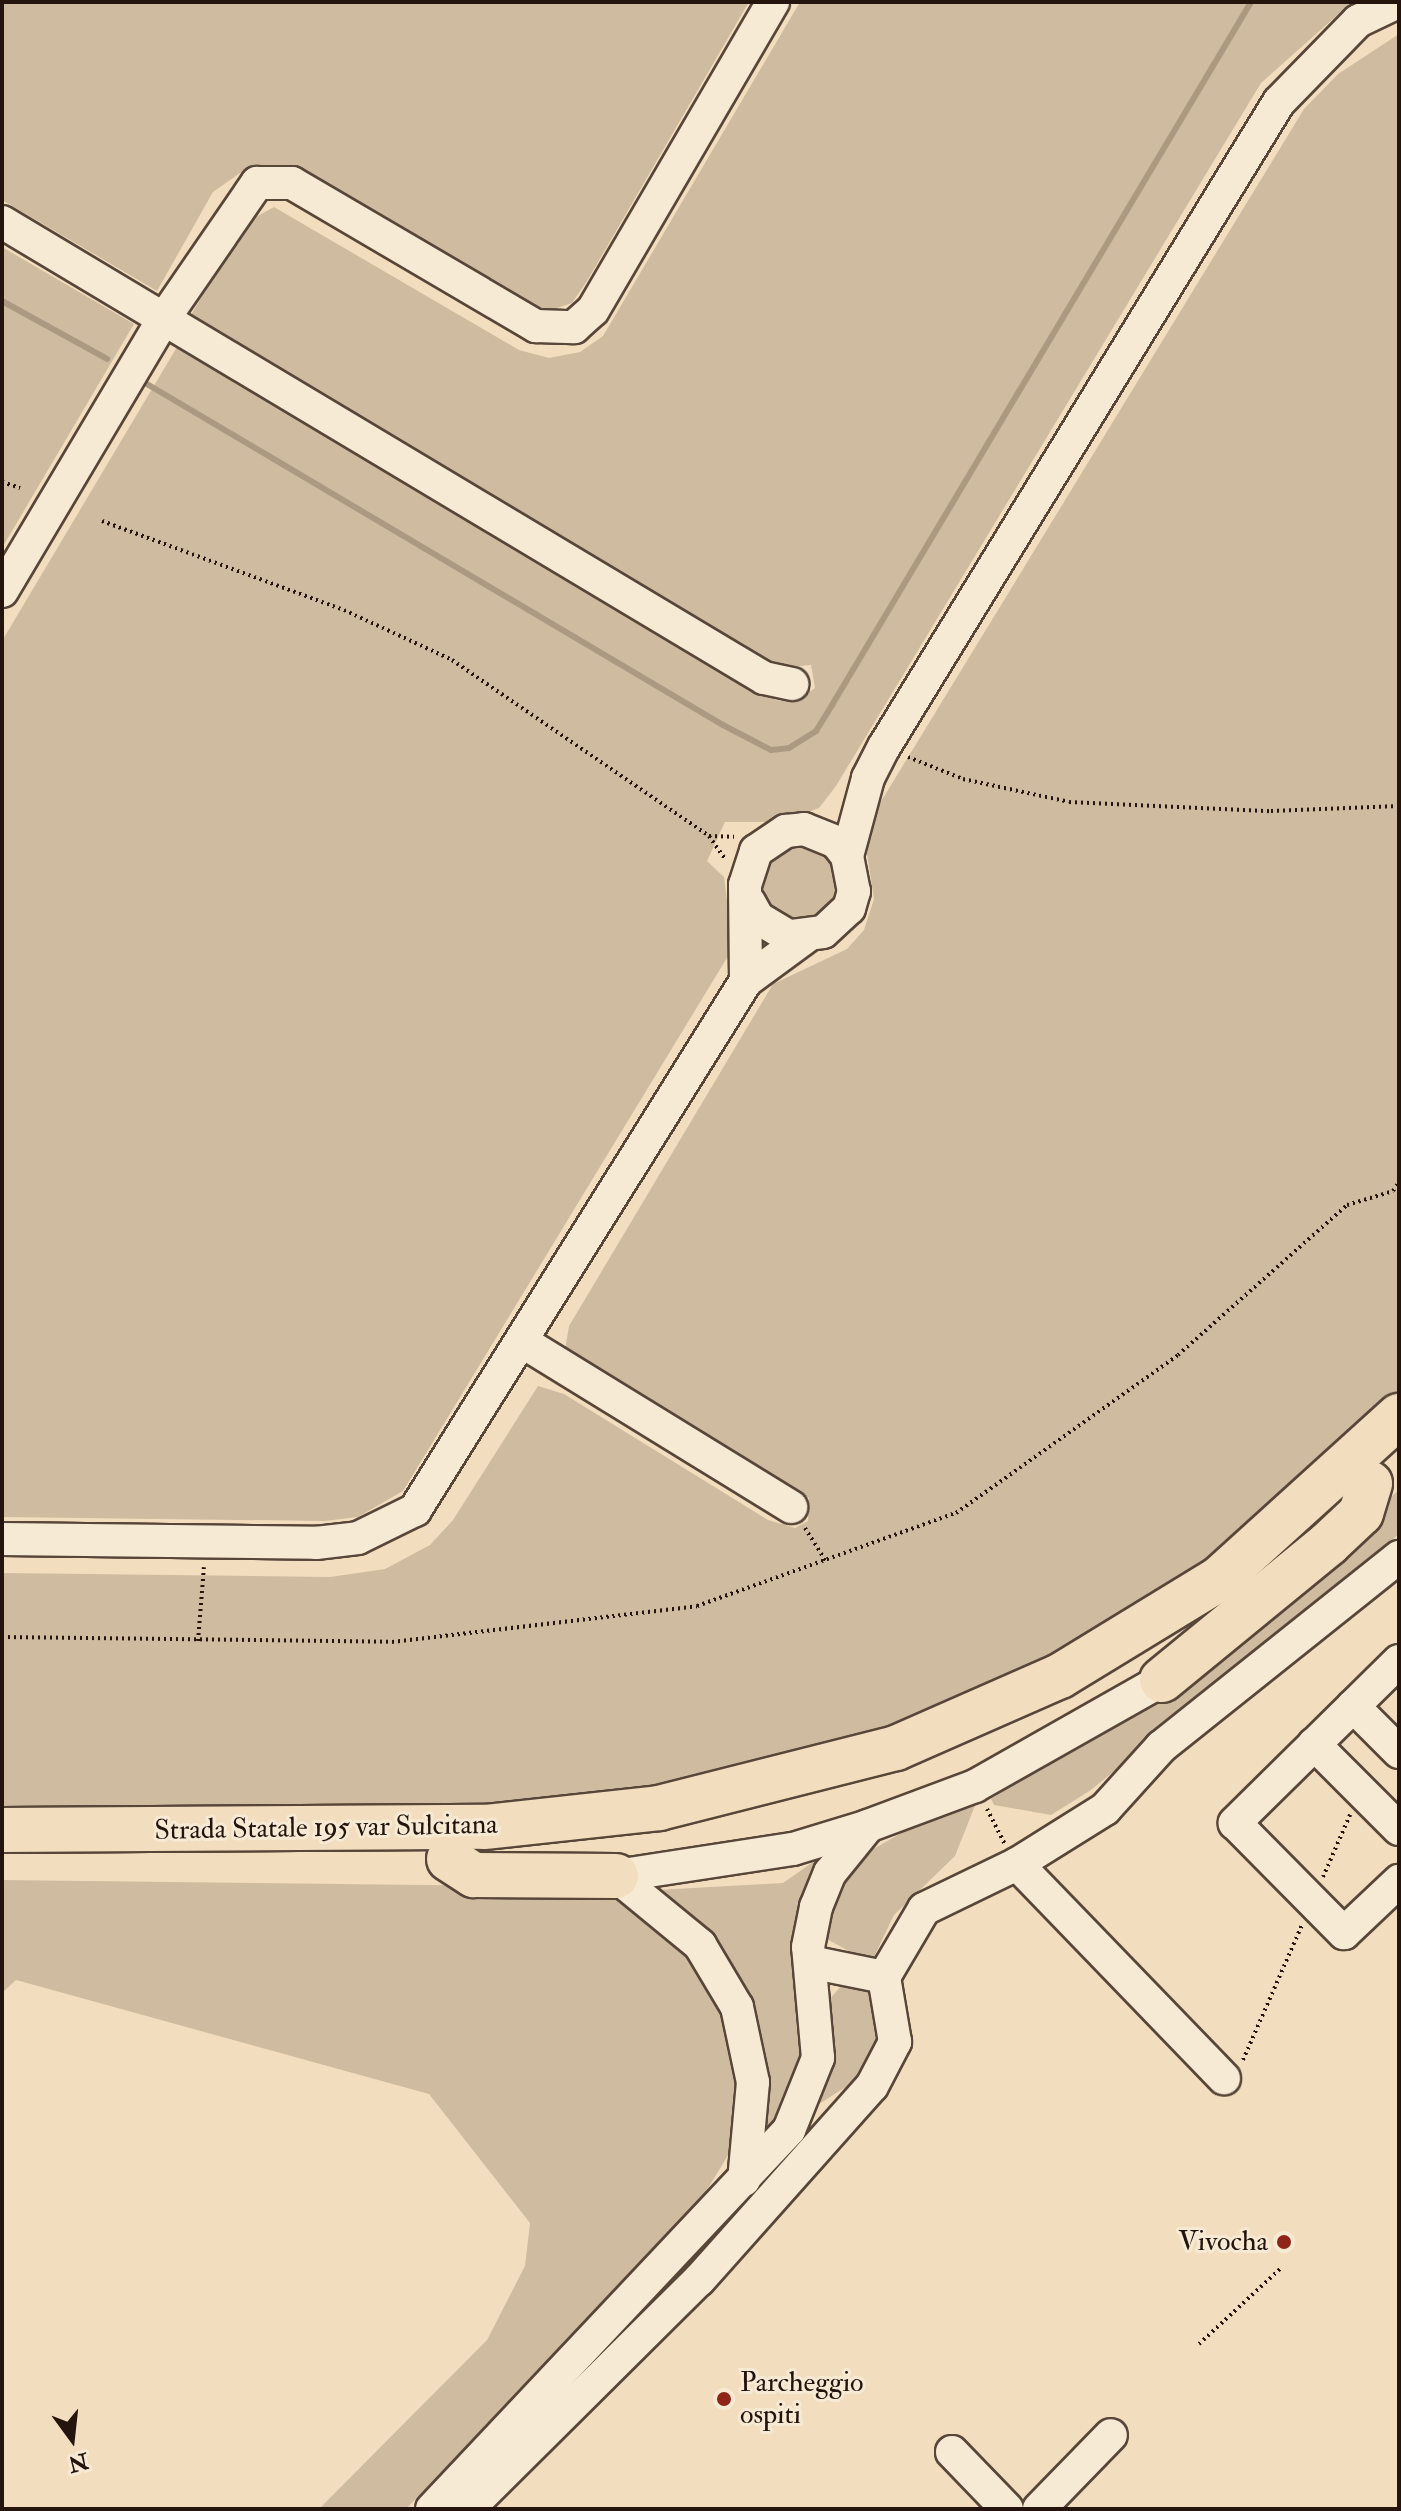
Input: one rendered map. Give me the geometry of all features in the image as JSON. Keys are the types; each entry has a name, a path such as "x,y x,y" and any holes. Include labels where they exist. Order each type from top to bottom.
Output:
{"highway":[{"name":"Strada Statale 195 var Sulcitana","path":"2,1830 485,1827 659,1808 882,1753 1060,1676 1219,1579 1399,1416"},
{"name":"Strada Statale 195 var Sulcitana","path":"2,1859 449,1859 737,1821 840,1795 992,1740 1072,1701 1234,1599 1384,1469"},
{"path":"1162,1680 1328,1544 1361,1513 1384,1469"},
{"path":"449,1859 474,1875 616,1876"}],"street":[{"path":"2,591 165,317 247,190 280,178 536,326 574,327 593,310 773,2"},
{"path":"2,1539 316,1543 390,1528 434,1487 746,981 806,937 831,927 849,908 854,891 847,856 868,778 884,747 1279,102 1358,21 1398,2"},
{"path":"2,222 764,678 792,684"},
{"path":"746,981 748,867 756,851 769,838 804,829 868,778"},
{"path":"804,829 829,838 847,856"},
{"path":"749,902 771,930 806,937"},
{"path":"523,1342 791,1507"},
{"path":"454,2505 699,2280 872,2086 895,2042 884,1977 924,1909 1017,1864 1105,1809 1161,1747 1399,1557"},
{"path":"1399,1661 1235,1823 1344,1933 1399,1881"},
{"path":"616,1876 793,1849 868,1826 975,1786 1162,1680"},
{"path":"1353,1706 1399,1752"},
{"path":"1314,1744 1399,1829"},
{"path":"454,2505 789,2130 809,2094 818,2058 810,1962 816,1907 830,1873 868,1826"},
{"path":"1017,1864 1224,2078"},
{"path":"616,1876 700,1945 737,2007 753,2082 744,2180"},
{"path":"810,1962 884,1977"},
{"path":"1039,2509 1111,2435"},
{"path":"952,2452 1007,2509"}],"path":[{"path":"2,482 20,488"},
{"path":"102,521 344,610 452,660 709,836"},
{"path":"884,747 963,779 1069,802 1271,811 1399,806"},
{"path":"2,1637 392,1642 697,1606 827,1563 956,1513 1178,1355 1347,1205 1393,1191 1399,1182"},
{"path":"791,1507 827,1563"},
{"path":"198,1641 206,1541"},
{"path":"975,1786 1017,1864"},
{"path":"1199,2344 1281,2268"}],"shaded area":[{"path":"2,2 749,2 587,281 572,303 545,312 300,172 270,165 243,171 213,192 157,291 2,200"},
{"path":"800,2 1352,2 1261,83 836,786 819,808 783,822 725,822 707,861 724,877 733,948 403,1491 358,1517 325,1521 2,1517 2,641 177,347 776,700 796,702 815,688 811,665 782,668 189,318 247,222 274,207 519,350 549,358 580,352 603,336"},
{"path":"1399,34 1399,1397 1208,1570 957,1712 620,1804 2,1822 2,1573 330,1577 385,1569 430,1545 453,1520 538,1386 564,1394 768,1520 795,1528 808,1521 809,1498 565,1350 569,1326 773,984 847,949 864,930 874,899 866,847 877,808 1304,109 1338,74"},
{"path":"2,247 134,324 2,548"},
{"path":"800,845 814,848 827,856 835,869 838,883 835,897 827,910 814,918 800,921 786,918 773,910 765,897 762,883 765,869 773,856 786,848"},
{"path":"1399,1490 1399,1533 1377,1557 1091,1790 1051,1815 994,1805 991,1799 1165,1691"},
{"path":"976,1803 955,1856 894,1915 871,1963 823,1937 834,1887 866,1853 923,1821"},
{"path":"813,1862 820,1868 807,2072 762,2144 759,2052 657,1890 783,1883"},
{"path":"2,1880 589,1887 637,1905 705,1967 739,2050 730,2152 702,2198 406,2509 319,2509 487,2340 525,2266 530,2223 429,2094 16,1980 2,1993"},
{"path":"842,1985 864,1985 876,1999 883,2041 863,2076 819,2104 828,2054 827,2002"}],"waterway":[{"path":"147,384 723,725 771,750 789,748 816,731 1251,2"},
{"path":"2,301 107,359"}],"place":[{"name":"Vivocha","path":"1284,2242"},
{"name":"Parcheggio ospiti","path":"724,2399"}]}
